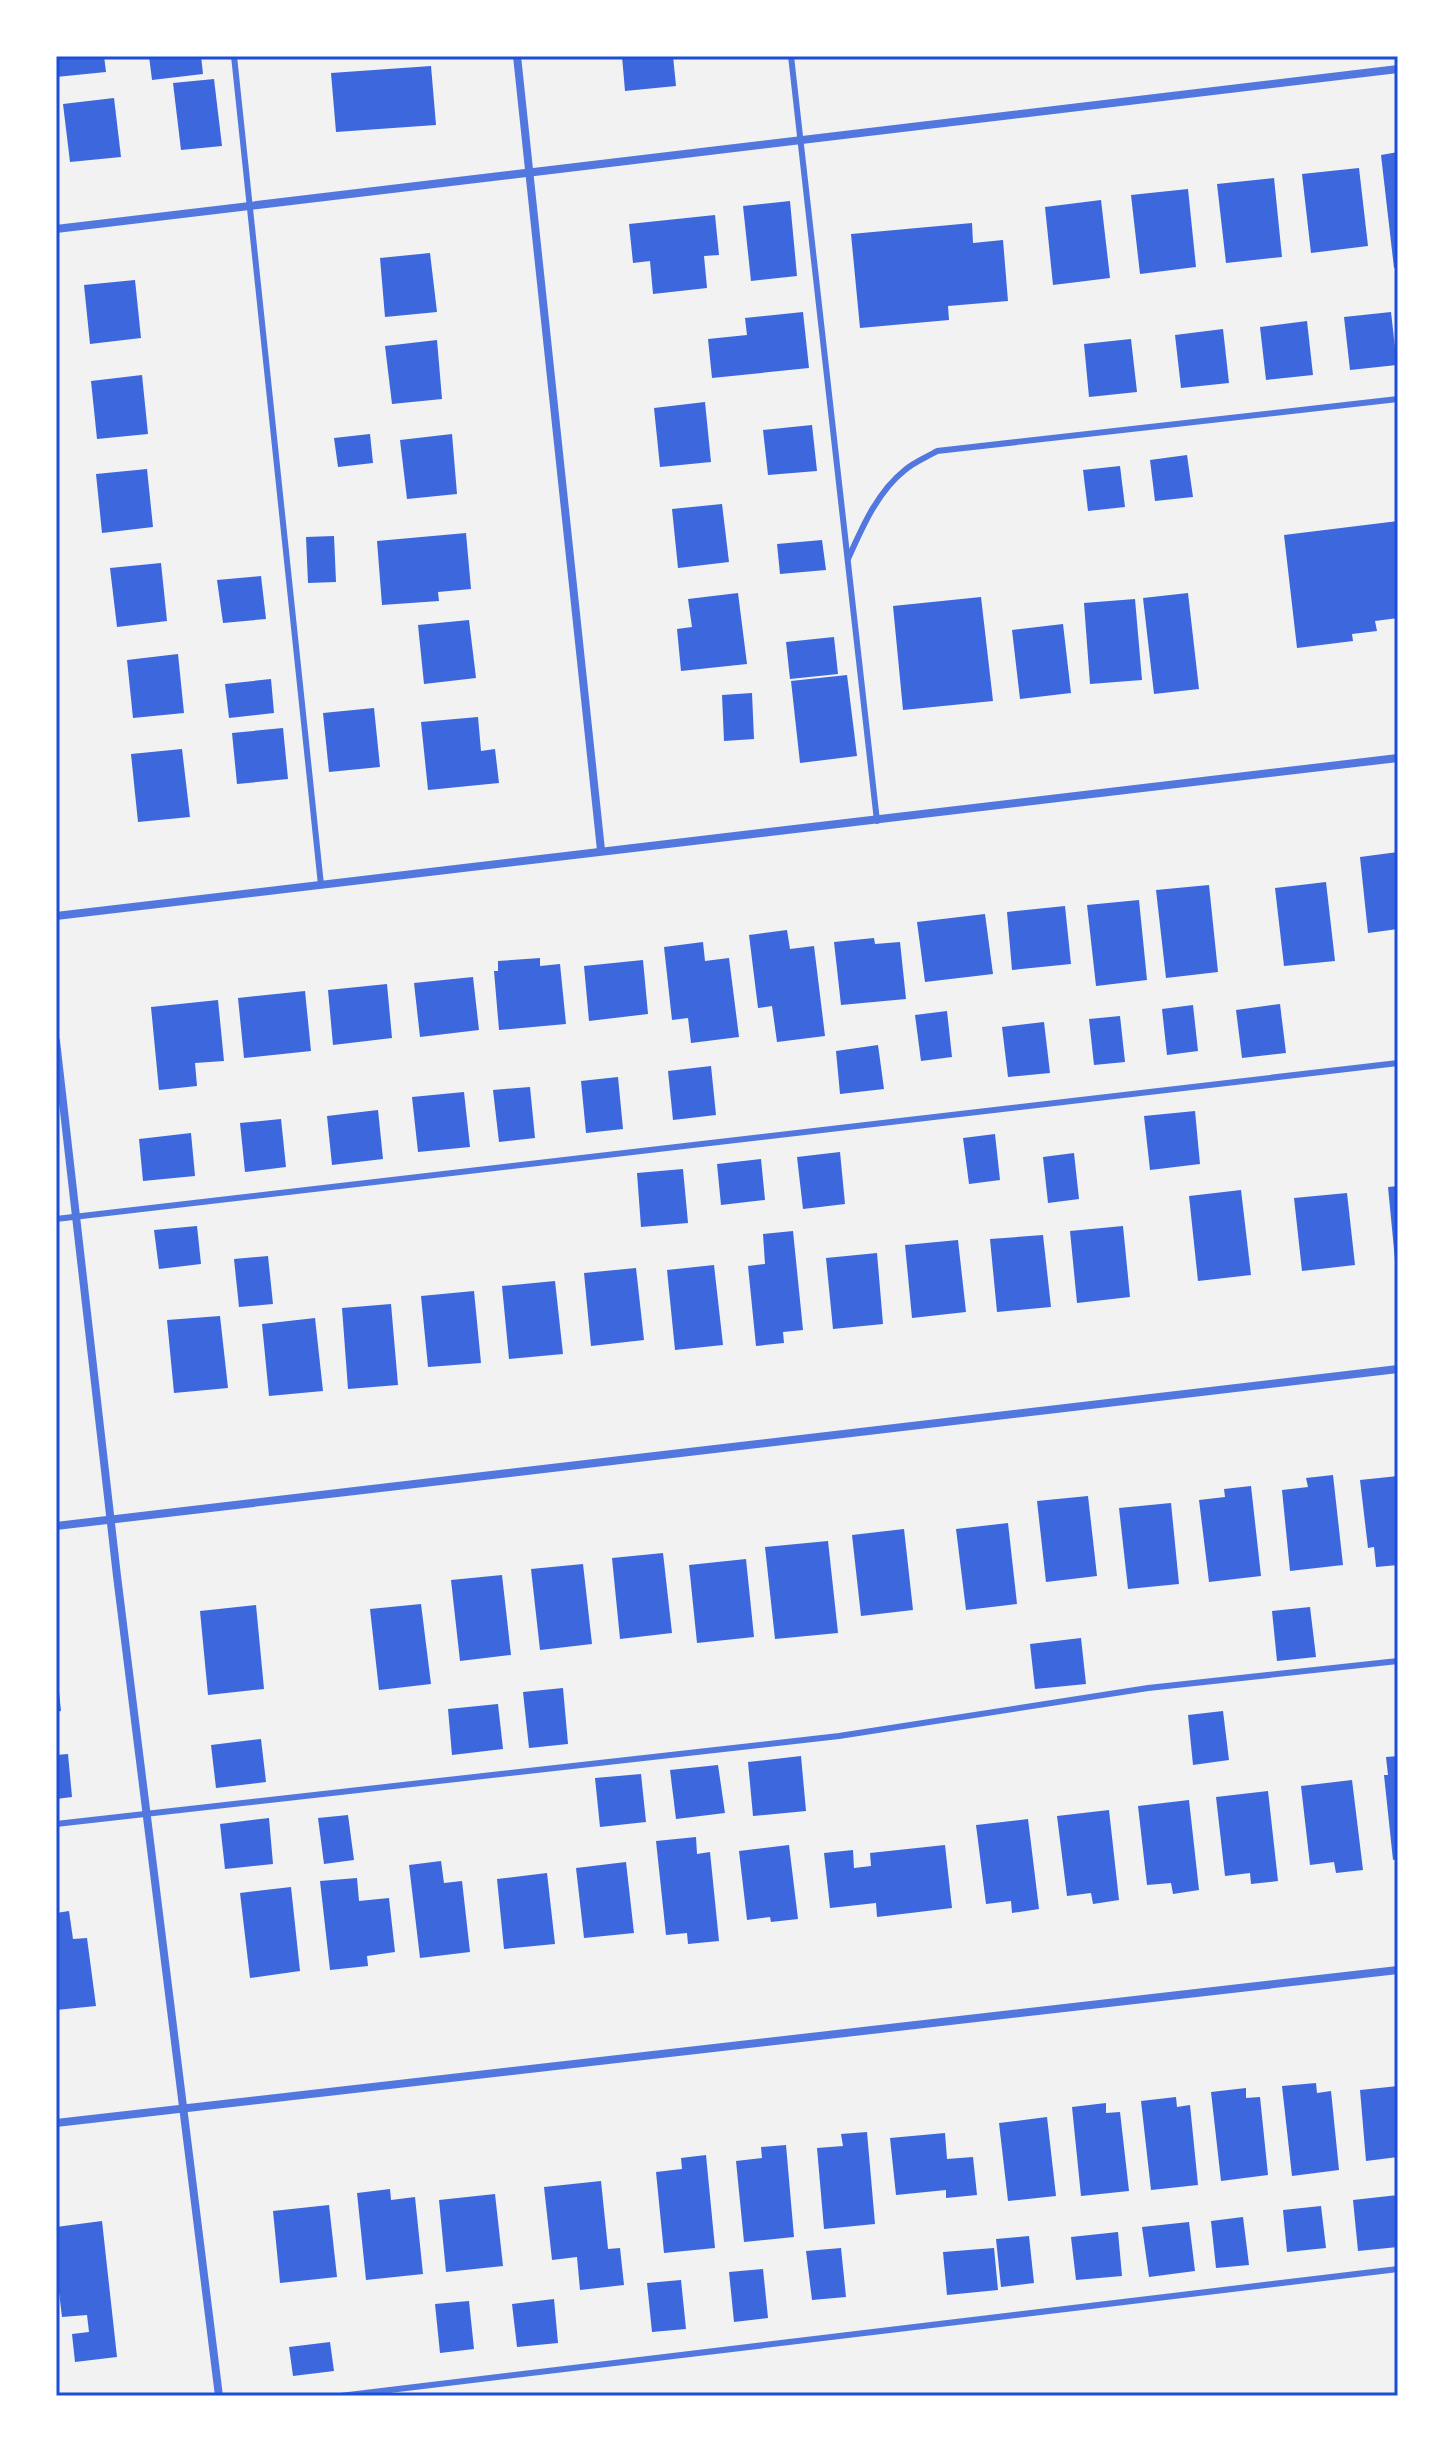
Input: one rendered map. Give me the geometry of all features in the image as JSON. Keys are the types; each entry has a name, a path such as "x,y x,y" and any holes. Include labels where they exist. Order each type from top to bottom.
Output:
{"street":[{"path":"517,56 601,850"},
{"path":"56,229 1398,69"},
{"path":"56,916 1398,758"},
{"path":"56,1041 111,1519 219,2396"},
{"path":"56,1526 1398,1369"},
{"path":"56,2123 1398,1970"}],"lane":[{"path":"234,56 321,885"},
{"path":"791,56 877,821"},
{"path":"847,561 881,496 905,469 937,451 1398,399"},
{"path":"56,1219 1398,1063"},
{"path":"56,1824 839,1736 1148,1688 1398,1661"},
{"path":"340,2396 1398,2269"}],"building":[{"path":"56,56 104,56 106,72 56,77"},
{"path":"149,56 201,56 203,74 152,80"},
{"path":"622,56 673,56 676,86 625,91"},
{"path":"431,66 436,125 336,132 331,73"},
{"path":"214,79 222,146 181,150 173,83"},
{"path":"114,98 121,157 70,162 63,104"},
{"path":"1398,152 1398,267 1394,268 1381,155"},
{"path":"1359,168 1368,246 1311,253 1302,174"},
{"path":"1274,178 1282,257 1226,263 1217,184"},
{"path":"1188,189 1196,267 1140,274 1131,195"},
{"path":"1101,200 1110,278 1053,285 1045,207"},
{"path":"790,201 797,276 751,281 743,206"},
{"path":"715,215 719,255 704,256 707,288 653,294 650,261 633,263 629,224"},
{"path":"972,223 973,243 1003,240 1008,301 948,306 949,320 860,328 851,234"},
{"path":"430,253 437,312 385,317 380,258"},
{"path":"135,280 141,338 90,344 84,285"},
{"path":"803,312 809,368 712,378 708,339 747,335 745,318"},
{"path":"1391,312 1397,365 1350,370 1344,317"},
{"path":"1307,321 1313,375 1266,380 1260,327"},
{"path":"1223,329 1229,383 1181,388 1175,335"},
{"path":"1131,339 1137,392 1089,397 1084,344"},
{"path":"437,340 442,399 392,404 385,346"},
{"path":"142,375 148,434 97,439 91,381"},
{"path":"705,402 711,462 660,467 654,408"},
{"path":"812,425 817,471 768,475 763,430"},
{"path":"370,434 373,463 338,467 334,438"},
{"path":"452,434 457,494 407,499 400,440"},
{"path":"1187,455 1193,497 1155,501 1150,460"},
{"path":"1120,466 1125,507 1088,511 1083,470"},
{"path":"147,469 153,527 102,533 96,474"},
{"path":"722,504 729,562 678,568 672,509"},
{"path":"1398,521 1398,618 1375,621 1377,631 1352,634 1353,641 1297,648 1284,535"},
{"path":"466,533 471,589 438,592 439,601 382,605 377,541"},
{"path":"334,536 336,582 308,583 306,537"},
{"path":"822,540 826,570 780,574 777,544"},
{"path":"161,563 167,621 117,627 110,568"},
{"path":"261,576 266,619 223,623 217,580"},
{"path":"738,593 747,664 681,671 677,629 692,627 688,599"},
{"path":"1188,593 1199,689 1154,694 1143,598"},
{"path":"981,597 993,701 903,710 893,606"},
{"path":"1135,599 1142,680 1090,684 1084,603"},
{"path":"469,620 476,678 424,684 418,625"},
{"path":"1063,624 1071,693 1020,699 1012,630"},
{"path":"834,637 838,674 790,679 786,642"},
{"path":"178,654 184,713 133,718 127,660"},
{"path":"847,675 857,756 800,763 791,681"},
{"path":"271,679 274,713 229,718 225,684"},
{"path":"752,693 754,739 724,741 722,695"},
{"path":"374,708 380,767 329,772 323,713"},
{"path":"478,717 481,751 495,749 499,783 428,790 421,722"},
{"path":"283,728 288,779 237,784 232,733"},
{"path":"182,749 190,817 138,822 131,754"},
{"path":"1398,852 1398,929 1368,933 1360,857"},
{"path":"1326,882 1335,961 1284,966 1275,888"},
{"path":"1209,885 1218,972 1166,978 1156,890"},
{"path":"1139,900 1147,980 1096,986 1087,905"},
{"path":"1065,906 1071,964 1012,970 1007,912"},
{"path":"985,914 993,974 925,982 917,922"},
{"path":"787,930 790,949 814,946 825,1036 777,1042 772,1006 758,1008 749,935"},
{"path":"874,938 875,944 900,942 906,999 841,1005 834,942"},
{"path":"703,942 705,961 729,958 739,1037 691,1043 688,1018 672,1020 664,947"},
{"path":"540,958 540,966 560,964 566,1024 499,1030 494,971 498,971 498,961"},
{"path":"643,960 648,1014 589,1021 584,966"},
{"path":"473,977 479,1030 420,1037 414,983"},
{"path":"387,984 392,1038 333,1045 328,990"},
{"path":"305,991 311,1051 244,1058 238,998"},
{"path":"218,1000 224,1061 195,1063 197,1086 159,1090 151,1007"},
{"path":"1280,1004 1286,1053 1242,1058 1236,1010"},
{"path":"1193,1005 1198,1051 1167,1055 1162,1009"},
{"path":"947,1011 952,1057 921,1061 915,1015"},
{"path":"1120,1016 1125,1062 1094,1065 1089,1019"},
{"path":"1044,1022 1050,1073 1008,1077 1002,1027"},
{"path":"878,1045 884,1089 840,1094 836,1051"},
{"path":"711,1066 716,1115 673,1120 668,1071"},
{"path":"618,1077 623,1129 586,1133 581,1081"},
{"path":"530,1087 535,1138 499,1142 493,1090"},
{"path":"464,1092 470,1147 418,1152 412,1097"},
{"path":"378,1110 383,1159 332,1165 327,1116"},
{"path":"1195,1111 1200,1164 1150,1170 1144,1116"},
{"path":"281,1119 286,1167 245,1172 240,1123"},
{"path":"191,1133 195,1176 143,1181 139,1139"},
{"path":"995,1134 1000,1180 969,1184 963,1138"},
{"path":"840,1152 845,1204 803,1209 797,1157"},
{"path":"1074,1153 1079,1199 1048,1203 1043,1157"},
{"path":"761,1159 765,1200 721,1205 717,1164"},
{"path":"683,1169 688,1223 641,1227 637,1173"},
{"path":"1398,1186 1398,1259 1395,1260 1388,1187"},
{"path":"1241,1190 1251,1275 1198,1281 1189,1196"},
{"path":"1347,1193 1355,1265 1302,1271 1294,1198"},
{"path":"197,1226 201,1264 159,1269 154,1230"},
{"path":"1123,1226 1130,1297 1077,1303 1070,1231"},
{"path":"793,1231 803,1330 783,1332 784,1343 756,1346 748,1266 765,1264 763,1234"},
{"path":"1043,1235 1051,1307 997,1312 990,1239"},
{"path":"958,1240 966,1312 912,1318 905,1245"},
{"path":"877,1253 883,1324 833,1329 826,1258"},
{"path":"268,1256 273,1304 239,1307 234,1259"},
{"path":"714,1265 723,1345 675,1350 667,1270"},
{"path":"636,1268 644,1340 591,1346 584,1273"},
{"path":"555,1281 563,1354 509,1359 502,1286"},
{"path":"474,1291 481,1363 428,1367 421,1296"},
{"path":"391,1304 398,1385 348,1389 342,1308"},
{"path":"220,1316 228,1388 174,1393 167,1320"},
{"path":"315,1318 323,1391 269,1396 262,1324"},
{"path":"1333,1475 1343,1565 1290,1571 1282,1490 1308,1487 1306,1478"},
{"path":"1398,1476 1398,1565 1376,1567 1374,1547 1368,1548 1360,1480"},
{"path":"1251,1486 1261,1576 1209,1582 1199,1500 1225,1497 1224,1489"},
{"path":"1088,1496 1097,1576 1046,1582 1037,1501"},
{"path":"1171,1503 1179,1584 1128,1589 1119,1508"},
{"path":"1008,1523 1017,1604 966,1610 956,1529"},
{"path":"904,1529 913,1610 861,1616 852,1535"},
{"path":"828,1541 838,1633 775,1639 765,1547"},
{"path":"663,1553 672,1633 620,1639 612,1558"},
{"path":"746,1559 754,1637 697,1643 689,1565"},
{"path":"583,1564 592,1644 540,1650 531,1569"},
{"path":"502,1575 511,1655 460,1661 451,1580"},
{"path":"421,1604 431,1684 379,1690 370,1609"},
{"path":"256,1605 264,1689 208,1695 200,1611"},
{"path":"1310,1607 1316,1657 1277,1661 1272,1611"},
{"path":"1081,1638 1086,1684 1035,1689 1030,1644"},
{"path":"56,1683 61,1711 56,1712"},
{"path":"563,1688 568,1744 529,1748 523,1692"},
{"path":"498,1704 503,1749 452,1755 448,1709"},
{"path":"1223,1711 1229,1760 1193,1765 1188,1715"},
{"path":"261,1739 266,1782 216,1788 211,1745"},
{"path":"68,1754 72,1797 56,1799 56,1755"},
{"path":"801,1756 806,1811 753,1816 748,1762"},
{"path":"1398,1756 1398,1859 1393,1860 1384,1775 1388,1775 1386,1757"},
{"path":"718,1765 725,1813 676,1819 670,1770"},
{"path":"641,1774 646,1822 600,1827 595,1778"},
{"path":"1352,1780 1363,1870 1336,1873 1334,1862 1310,1865 1301,1786"},
{"path":"1268,1791 1278,1881 1251,1884 1250,1873 1225,1876 1216,1797"},
{"path":"1189,1800 1199,1890 1173,1894 1171,1883 1147,1885 1138,1806"},
{"path":"1109,1810 1119,1900 1093,1904 1091,1893 1067,1896 1057,1816"},
{"path":"348,1815 354,1860 324,1864 318,1818"},
{"path":"269,1818 273,1864 225,1869 220,1824"},
{"path":"1028,1819 1039,1909 1012,1913 1011,1901 986,1904 976,1825"},
{"path":"696,1837 697,1854 710,1852 719,1941 688,1944 687,1933 666,1935 656,1841"},
{"path":"789,1845 798,1919 771,1922 770,1917 747,1920 739,1851"},
{"path":"945,1845 952,1908 877,1917 876,1903 830,1908 824,1853 853,1850 854,1868 871,1866 870,1853"},
{"path":"441,1861 444,1883 462,1881 470,1952 420,1958 409,1865"},
{"path":"626,1862 634,1933 584,1938 576,1868"},
{"path":"547,1873 555,1944 504,1949 497,1879"},
{"path":"357,1878 359,1901 389,1898 395,1952 367,1956 368,1966 330,1970 320,1881"},
{"path":"291,1887 300,1971 250,1978 240,1893"},
{"path":"69,1911 73,1939 87,1938 96,2006 56,2010 56,1913"},
{"path":"1316,2083 1317,2093 1331,2091 1339,2170 1292,2176 1282,2086"},
{"path":"1398,2086 1398,2157 1366,2161 1360,2090"},
{"path":"1246,2088 1246,2098 1260,2097 1268,2175 1221,2181 1211,2092"},
{"path":"1176,2097 1177,2107 1190,2105 1198,2185 1151,2190 1141,2101"},
{"path":"1106,2103 1106,2113 1120,2112 1129,2191 1081,2196 1072,2107"},
{"path":"1047,2117 1056,2196 1008,2201 999,2123"},
{"path":"867,2132 875,2224 824,2229 817,2148 843,2146 841,2134"},
{"path":"945,2133 947,2159 973,2157 977,2195 946,2198 946,2190 896,2195 890,2138"},
{"path":"786,2145 794,2237 744,2242 736,2161 762,2158 761,2147"},
{"path":"706,2155 715,2248 664,2253 656,2172 682,2169 681,2158"},
{"path":"601,2181 608,2249 620,2248 624,2285 580,2290 577,2257 552,2260 544,2187"},
{"path":"390,2189 391,2200 415,2197 423,2274 366,2280 357,2193"},
{"path":"495,2194 503,2266 446,2272 439,2200"},
{"path":"1398,2195 1398,2247 1358,2251 1353,2200"},
{"path":"329,2205 337,2277 280,2283 273,2211"},
{"path":"1321,2206 1326,2248 1287,2252 1283,2210"},
{"path":"1243,2217 1249,2265 1216,2268 1211,2221"},
{"path":"102,2221 117,2357 75,2362 72,2334 89,2332 87,2315 62,2317 56,2267 56,2227"},
{"path":"1189,2222 1195,2271 1149,2277 1142,2227"},
{"path":"1118,2232 1122,2276 1076,2280 1071,2237"},
{"path":"1029,2236 1034,2283 1001,2287 996,2239"},
{"path":"841,2248 846,2297 812,2300 806,2251"},
{"path":"994,2248 998,2290 947,2295 943,2252"},
{"path":"763,2269 768,2318 734,2322 729,2272"},
{"path":"681,2280 686,2329 652,2332 647,2283"},
{"path":"554,2299 558,2343 517,2347 512,2304"},
{"path":"469,2301 474,2349 440,2353 435,2304"},
{"path":"330,2342 334,2371 293,2376 289,2347"}]}
